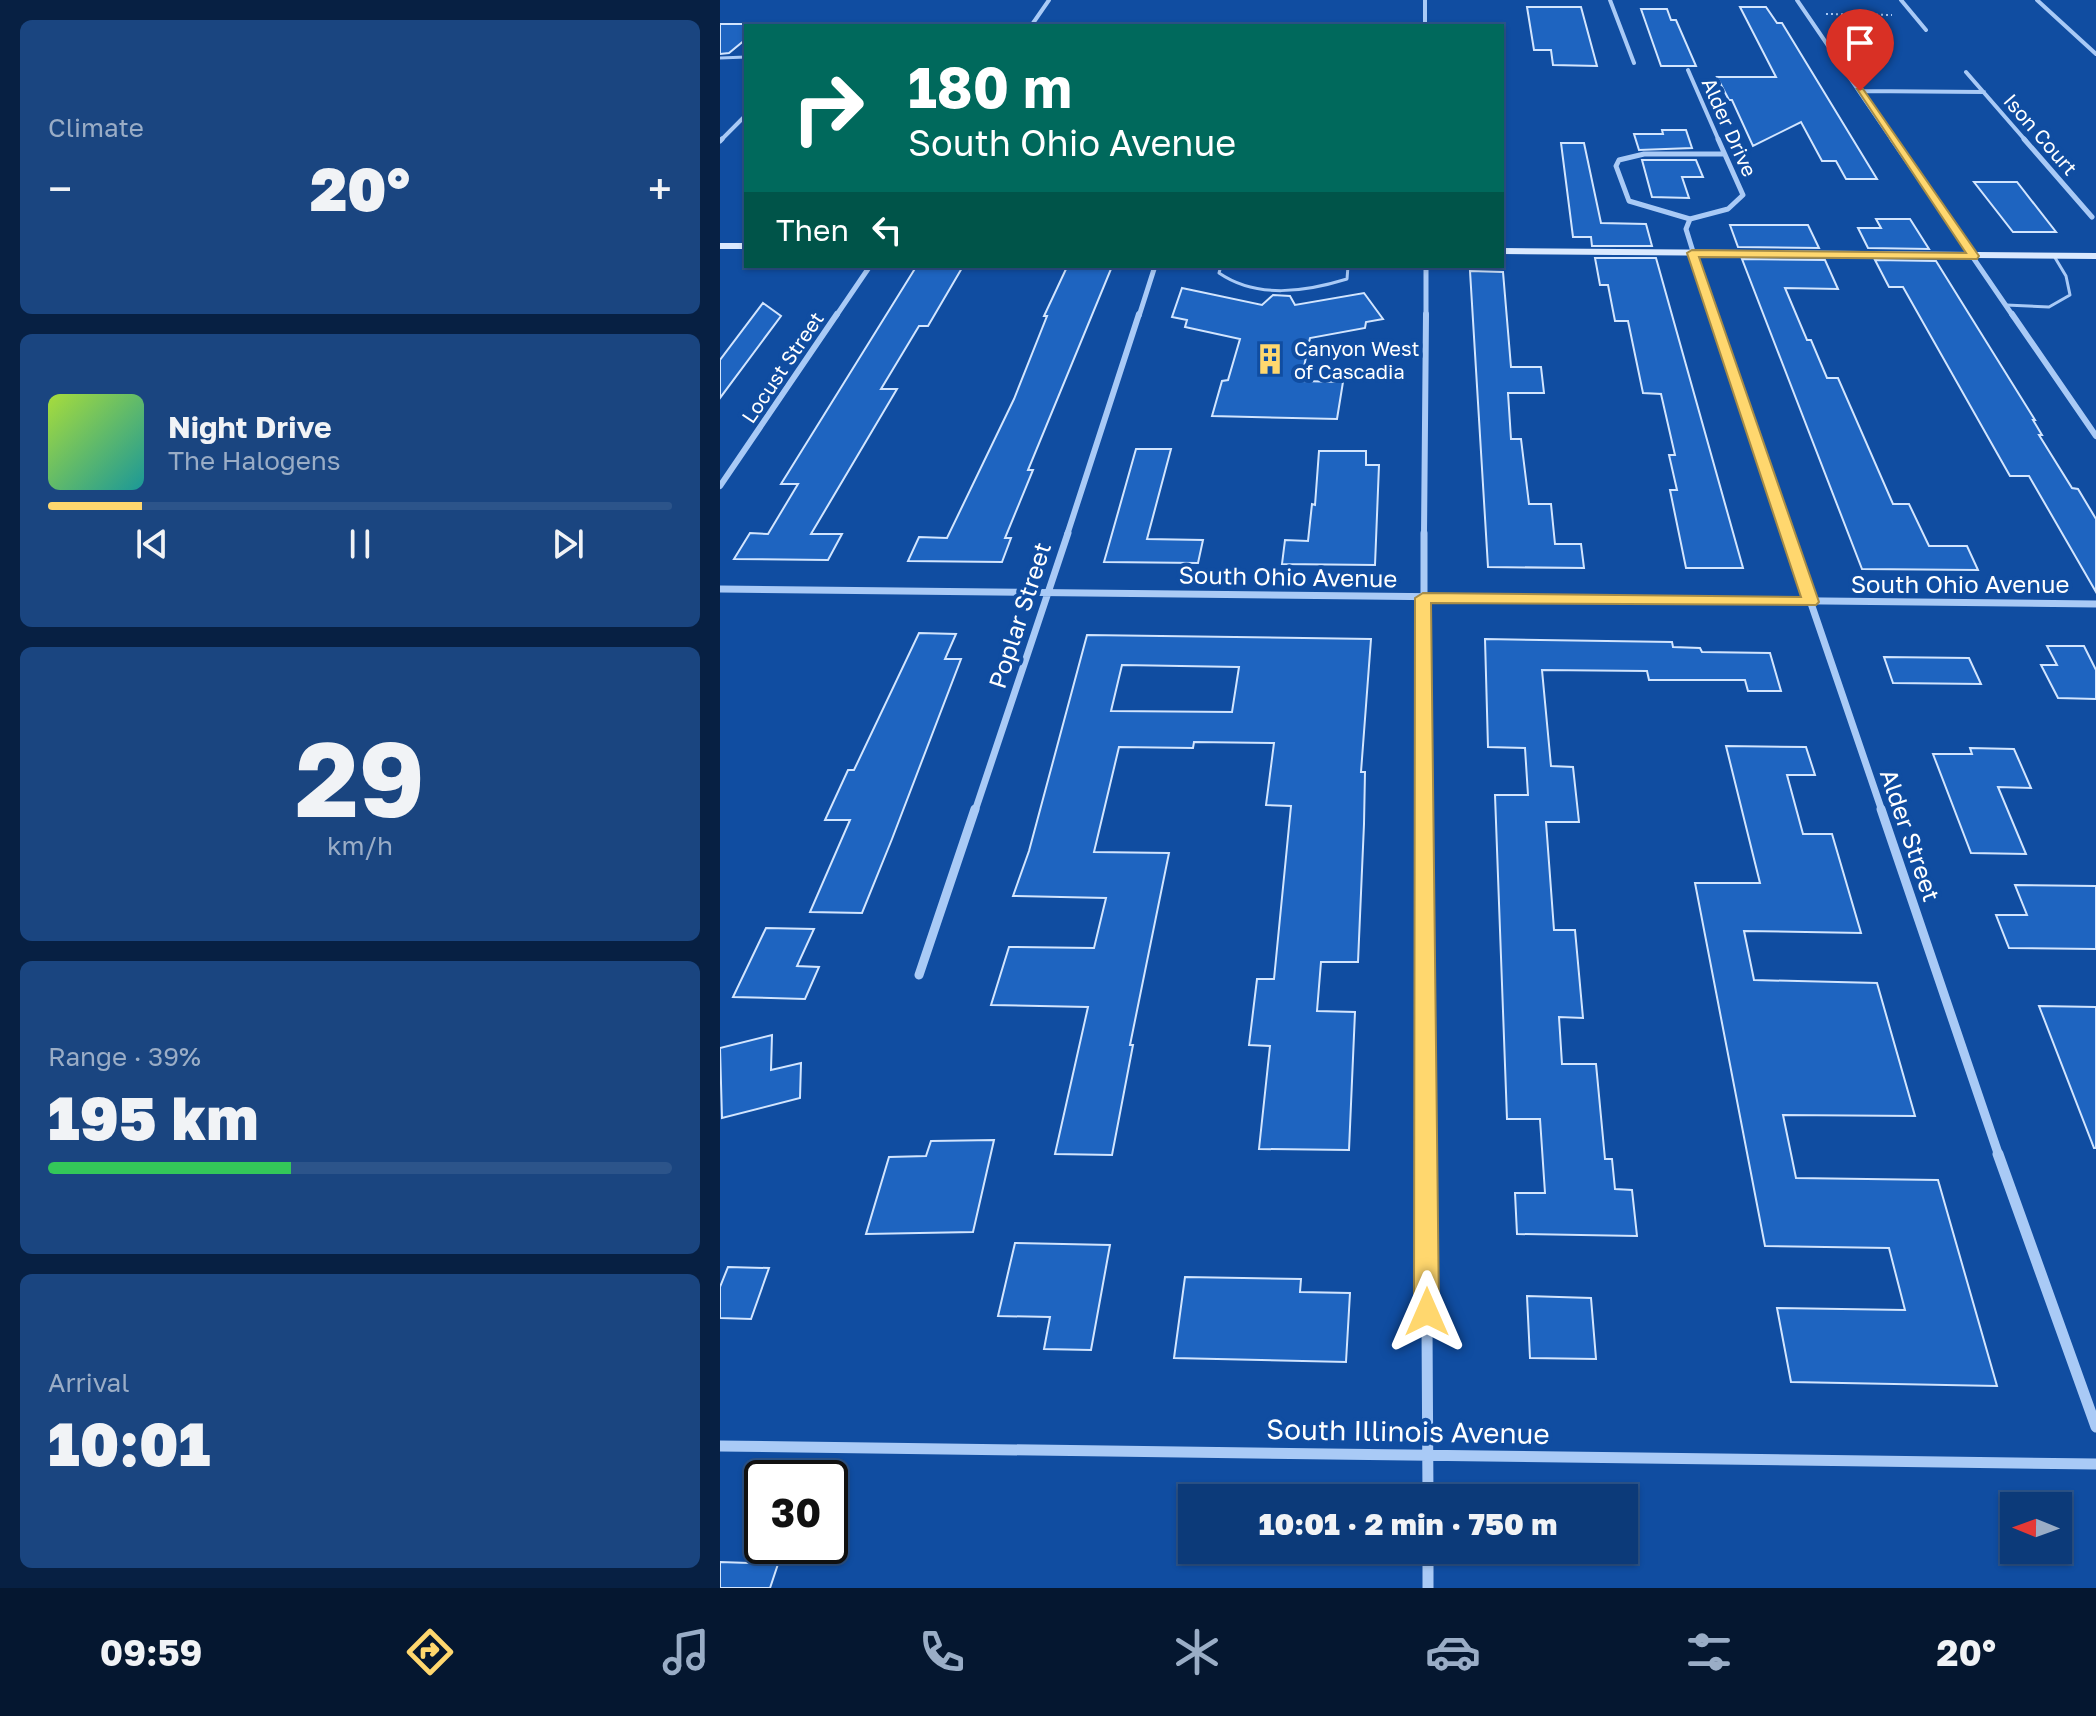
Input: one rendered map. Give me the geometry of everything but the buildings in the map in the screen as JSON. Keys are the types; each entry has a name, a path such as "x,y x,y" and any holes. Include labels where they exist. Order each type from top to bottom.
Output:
{"main road":[{"path":"720,246 744,246"},
{"path":"1504,251 2096,256"}],"street":[{"path":"1032,24 1049,0"},
{"path":"1425,0 1425,24"},
{"path":"1610,0 1634,63"},
{"path":"1797,0 2096,436"},
{"path":"1901,0 1926,30"},
{"path":"2037,0 2096,54"},
{"name":"Alder Drive","path":"1688,70 1743,195 1731,209 1690,219"},
{"name":"Ison Court","path":"1966,72 2092,217"},
{"path":"1860,91 1984,92"},
{"path":"720,141 744,117"},
{"path":"1692,253 1686,229 1690,219 1629,201 1616,166 1619,160 1644,154 1724,154"},
{"name":"Alder Street","path":"1692,253 1993,1141 2096,1427"},
{"name":"Locust Street","path":"720,486 869,268"},
{"name":"Poplar Street","path":"919,975 1154,268"},
{"path":"1426,268 1423,598 1428,1484"},
{"name":"South Ohio Avenue","path":"720,589 2096,604"},
{"name":"South Illinois Avenue","path":"720,1446 2096,1464"},
{"path":"1428,1564 1428,1588"}],"lane":[{"path":"720,58 744,57"},
{"path":"2006,305 2050,307 2065,302 2070,295 2066,276 2054,256"},
{"path":"1220,268 1219,273 1227,281 1270,291 1293,291 1347,279 1348,268"}],"path":[{"path":"1807,14 1913,15"}],"place":[{"name":"Canyon West of Cascadia","path":"1270,359"}],"route":[{"path":"1427,1312 1423,598 1811,602 1692,253 1973,256 1860,91"}]}
